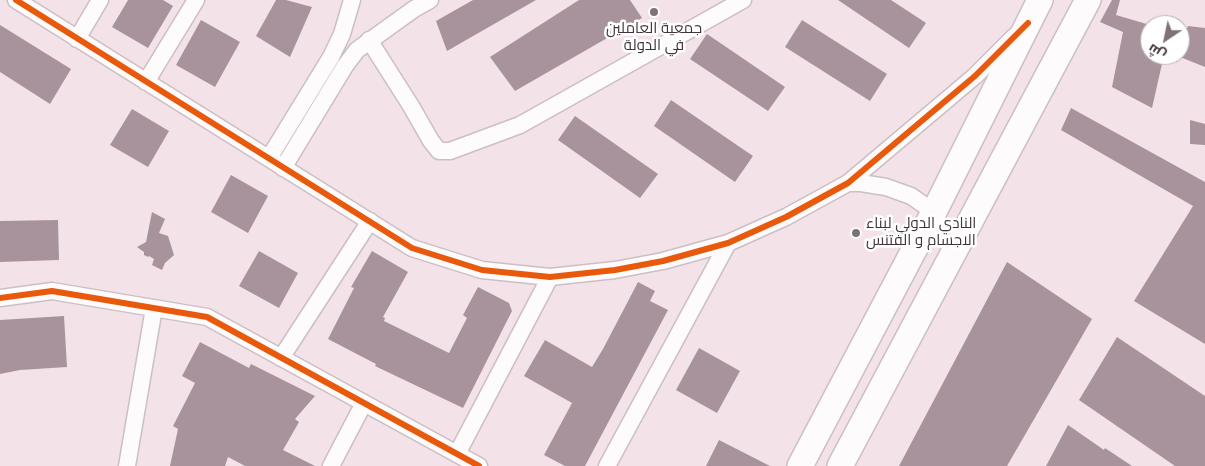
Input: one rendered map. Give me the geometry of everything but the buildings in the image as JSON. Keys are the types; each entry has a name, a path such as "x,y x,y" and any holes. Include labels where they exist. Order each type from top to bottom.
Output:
{"main road":[{"path":"800,466 934,212 1040,0"},
{"path":"840,466 1088,0"}],"street":[{"path":"16,0 412,248 482,270 550,277 615,270 654,262 728,243 786,217 848,183 968,82 1028,22"},
{"path":"77,39 100,0"},
{"path":"146,82 196,0"},
{"path":"269,158 331,58 342,34 352,0"},
{"path":"283,168 345,66 357,50 411,4 430,0"},
{"path":"369,40 431,141 439,151 450,151 520,125 743,0"},
{"path":"848,183 874,184 893,189 911,196 934,212"},
{"path":"281,358 370,221"},
{"path":"607,466 728,243"},
{"path":"457,454 550,277"},
{"path":"0,298 52,291 207,317 479,466"},
{"path":"127,466 154,308"},
{"path":"331,466 364,403"}],"cycle path":[{"path":"16,0 412,248 482,270 550,277 615,270 663,261 728,243 786,217 848,183 975,76 1028,23"},
{"path":"0,298 52,291 207,317 479,466"}],"place":[{"name":"جمعية العاملين في الدولة","path":"654,12"},
{"name":"النادي الدولي لبناء الاجسام و الفتنس","path":"856,233"}]}
